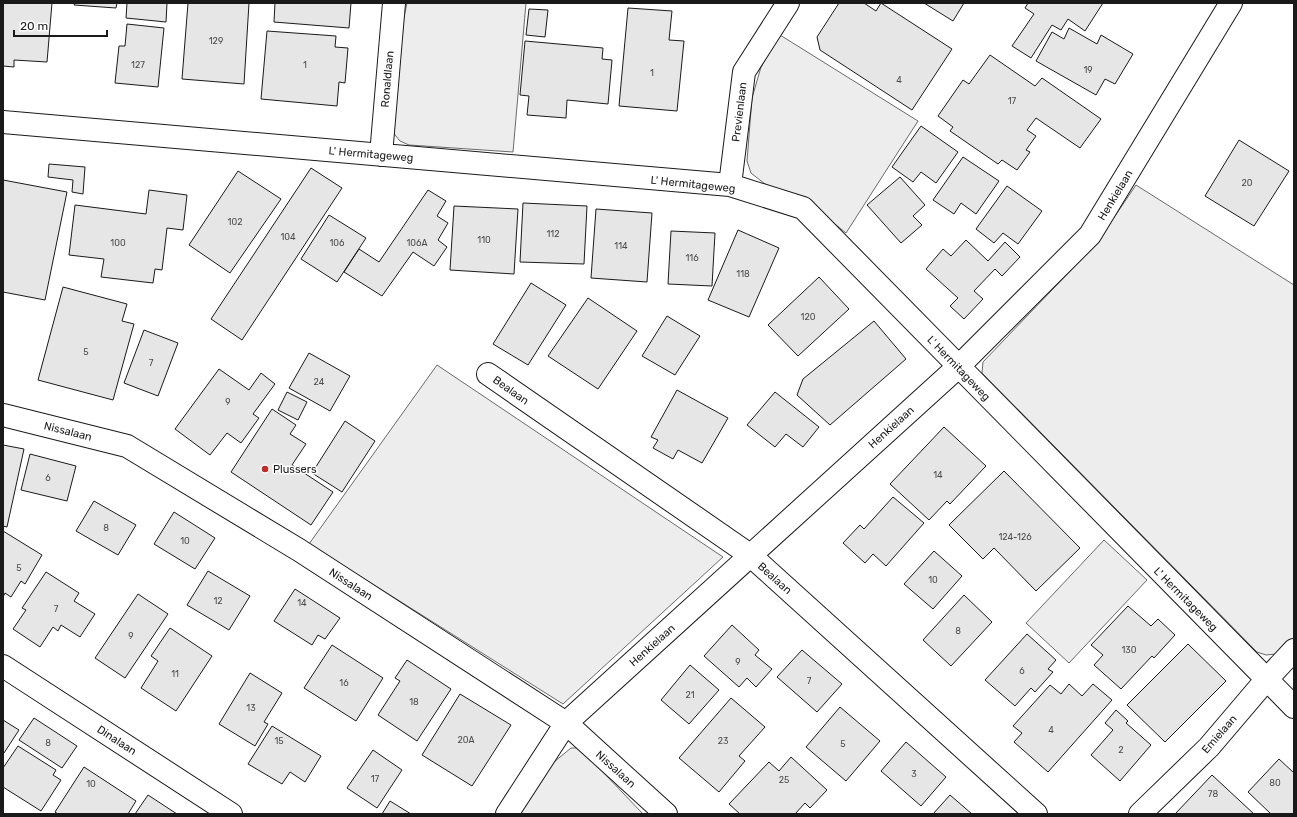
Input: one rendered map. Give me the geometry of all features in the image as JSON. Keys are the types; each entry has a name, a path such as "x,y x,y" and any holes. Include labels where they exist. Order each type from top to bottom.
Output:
{"street":[{"name":"Ronaldlaan","path":"381,155 394,3"},
{"name":"Previenlaan","path":"730,185 744,72 788,3"},
{"name":"Henkielaan","path":"507,814 566,723 958,367 1090,235 1231,3"},
{"name":"L' Hermitageweg","path":"3,122 730,185 803,208 1294,707"},
{"name":"Bealaan","path":"488,374 750,555 1036,814"},
{"name":"Nissalaan","path":"3,415 127,446 299,550 566,723 666,814"},
{"name":"Emielaan","path":"1140,814 1210,747 1266,680 1294,650"},
{"name":"Dinalaan","path":"3,666 231,814"}],"shaded area":[{"path":"407,3 526,3 513,152 409,145 400,141 395,135 392,128 402,27"},
{"path":"780,35 918,121 846,233 805,200 765,184 751,173 747,161 752,98 761,67"},
{"path":"1136,185 1294,285 1294,638 1285,648 1276,654 1266,655 1257,652 982,373 983,362 1096,244"},
{"path":"437,365 723,557 563,704 309,544"},
{"path":"1104,540 1147,580 1069,663 1026,623"},
{"path":"571,748 580,748 643,814 519,814 548,767"}],"building":[{"path":"3,3 52,3 47,62 14,60 14,67 3,66"},
{"path":"75,3 117,3 116,8 74,5"},
{"path":"127,3 167,3 166,22 126,18"},
{"path":"188,3 249,3 244,84 182,79"},
{"path":"275,3 351,3 349,28 274,22"},
{"path":"839,3 864,3 876,11 881,3 952,49 912,110 820,50 817,37"},
{"path":"924,3 964,3 953,21"},
{"path":"1028,3 1103,3 1085,31 1068,19 1061,30 1052,25 1031,58 1012,46 1034,14 1025,8"},
{"path":"628,8 672,11 669,40 684,41 677,111 619,106"},
{"path":"529,9 548,10 545,37 526,35"},
{"path":"127,24 164,28 158,87 115,83 119,46 125,46"},
{"path":"1069,28 1097,44 1101,35 1133,54 1115,84 1105,79 1096,95 1036,61 1052,32 1064,39"},
{"path":"267,31 336,36 335,47 348,48 345,83 339,82 337,106 261,99"},
{"path":"525,41 603,48 602,59 612,60 608,104 567,100 566,118 527,115 529,96 520,95"},
{"path":"990,55 1035,86 1042,78 1101,119 1080,148 1036,118 1027,130 1036,136 1026,150 1030,152 1017,170 1002,160 998,164 950,131 953,127 938,116 963,80 969,84"},
{"path":"921,126 958,152 936,183 921,172 913,182 892,167"},
{"path":"1239,140 1289,171 1254,226 1205,196"},
{"path":"963,157 999,181 976,214 961,203 954,214 933,200"},
{"path":"49,164 85,167 83,194 72,192 73,180 48,177"},
{"path":"311,168 342,188 242,340 211,319"},
{"path":"238,171 281,199 230,273 189,245"},
{"path":"900,177 925,205 913,216 922,225 901,243 867,205"},
{"path":"3,180 67,192 45,300 3,292"},
{"path":"1007,186 1042,211 1018,244 1003,233 994,243 976,229"},
{"path":"149,190 187,195 183,230 167,228 162,270 155,269 153,283 101,277 104,259 69,255 75,205 146,214"},
{"path":"428,190 446,201 437,216 448,223 438,240 447,247 434,266 413,252 382,296 344,272 359,249 379,262"},
{"path":"523,203 587,206 584,264 520,262"},
{"path":"454,206 518,209 514,274 450,270"},
{"path":"596,209 652,213 647,282 591,278"},
{"path":"329,215 366,238 337,282 301,259"},
{"path":"738,230 779,248 749,317 708,300"},
{"path":"671,231 715,233 712,286 668,284"},
{"path":"966,240 988,261 1005,242 1020,257 1002,276 995,269 974,291 983,299 964,319 950,306 958,298 926,269 943,249 951,256"},
{"path":"819,277 849,309 798,356 768,325"},
{"path":"531,283 566,305 528,365 493,344"},
{"path":"63,287 127,304 122,321 134,324 113,400 38,380"},
{"path":"588,298 637,331 598,389 548,356"},
{"path":"667,316 700,336 675,375 642,356"},
{"path":"874,321 906,359 830,425 797,395 803,379"},
{"path":"144,330 178,343 158,396 124,383"},
{"path":"309,353 350,376 330,411 289,388"},
{"path":"219,369 249,390 261,373 275,384 253,414 259,418 241,443 227,433 210,455 175,429"},
{"path":"677,390 728,418 702,463 678,450 673,459 653,448 658,440 651,437"},
{"path":"287,392 307,402 298,420 278,410"},
{"path":"775,392 819,427 803,447 786,434 775,447 747,425"},
{"name":"Plussers","path":"272,409 296,425 290,434 306,444 292,465 333,492 311,525 231,472"},
{"path":"345,421 375,441 342,492 312,473"},
{"path":"944,427 986,466 950,504 947,501 929,520 890,484"},
{"path":"3,445 24,449 7,527 3,526"},
{"path":"30,454 76,466 67,501 21,490"},
{"path":"1004,471 1080,548 1036,591 994,548 983,559 949,525"},
{"path":"893,497 924,523 886,566 873,554 865,563 843,543 860,525 864,529"},
{"path":"94,501 136,525 118,555 76,531"},
{"path":"174,512 215,538 195,569 154,544"},
{"path":"3,531 42,555 25,584 21,581 11,597 5,593 3,597"},
{"path":"934,551 962,576 933,609 904,584"},
{"path":"208,571 250,596 229,630 187,605"},
{"path":"46,572 79,593 74,601 95,614 80,637 61,625 58,631 53,627 40,647 13,629 26,610 22,608"},
{"path":"295,589 340,618 325,639 318,635 312,645 274,621"},
{"path":"138,594 168,614 125,678 95,658"},
{"path":"964,595 992,622 951,666 923,640"},
{"path":"1128,606 1151,626 1158,619 1175,635 1154,658 1152,656 1121,689 1094,665 1103,655 1091,645"},
{"path":"732,625 759,650 755,655 772,669 756,687 747,678 739,687 704,656"},
{"path":"170,628 212,656 176,711 141,688 158,661 151,656"},
{"path":"1027,634 1056,660 1048,669 1053,672 1035,692 1031,688 1015,706 985,680"},
{"path":"1188,644 1226,681 1165,742 1127,705"},
{"path":"332,645 383,678 356,721 304,688"},
{"path":"802,650 842,684 817,712 777,677"},
{"path":"407,660 451,689 417,741 378,715 400,681 395,678"},
{"path":"690,665 719,690 689,724 661,700"},
{"path":"250,673 282,693 264,722 268,724 255,746 219,724"},
{"path":"1069,684 1082,696 1093,684 1112,700 1048,772 1014,742 1022,733 1013,726 1050,685 1061,694"},
{"path":"460,694 511,725 472,786 422,755"},
{"path":"731,698 765,727 739,756 745,761 719,792 679,758"},
{"path":"840,707 880,741 846,781 806,747"},
{"path":"1116,710 1128,721 1126,723 1151,745 1120,781 1091,755 1113,730 1105,723"},
{"path":"34,718 77,746 62,768 19,740"},
{"path":"3,720 19,730 4,753 3,753"},
{"path":"272,726 321,756 305,782 290,772 282,784 248,764"},
{"path":"906,742 946,777 921,806 881,771"},
{"path":"18,746 56,770 53,775 61,780 41,811 3,787 3,768"},
{"path":"373,750 402,770 377,808 347,788"},
{"path":"791,757 827,790 810,808 805,803 795,814 740,814 729,804 769,762 779,771"},
{"path":"1279,759 1294,773 1294,814 1271,814 1248,792"},
{"path":"84,767 136,801 128,814 58,814 55,812"},
{"path":"1212,775 1254,814 1175,814"},
{"path":"148,795 177,814 135,814"},
{"path":"950,795 972,814 933,814"},
{"path":"390,801 411,814 382,814"}],"place":[{"name":"Plussers","path":"265,469"}]}
